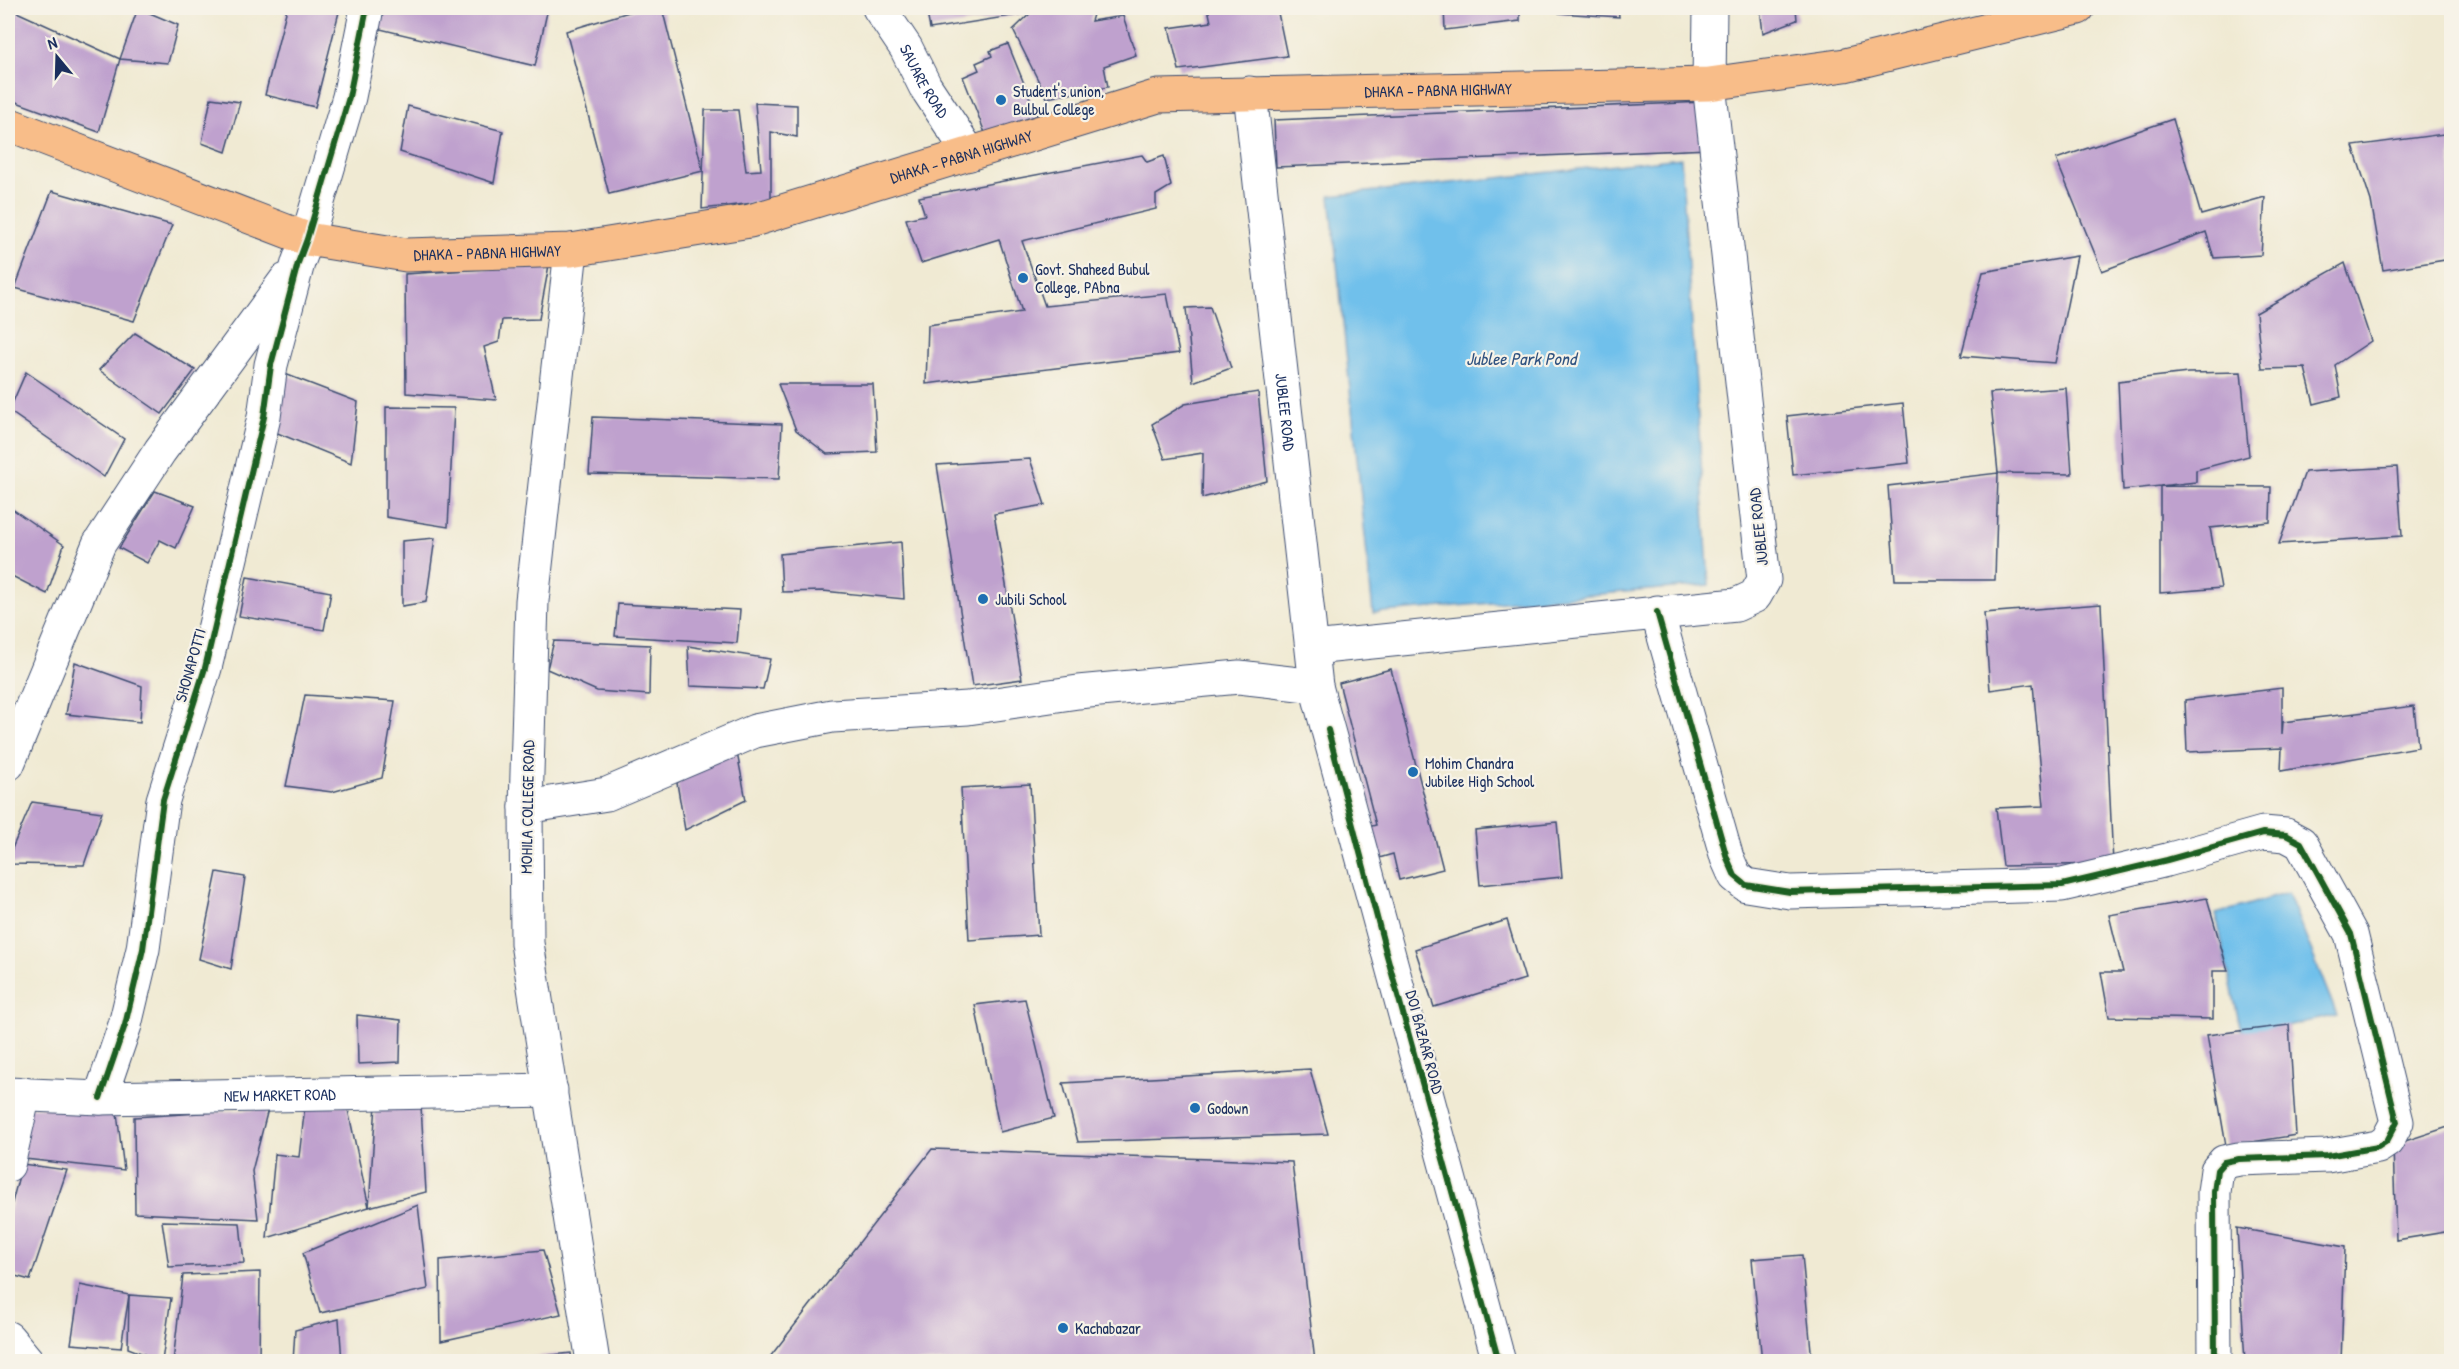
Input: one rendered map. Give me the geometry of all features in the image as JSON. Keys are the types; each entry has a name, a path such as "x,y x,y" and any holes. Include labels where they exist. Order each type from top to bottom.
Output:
{"main road":[{"name":"DHAKA - PABNA HIGHWAY","path":"8,124 302,251 406,255 571,250 750,221 1158,96 1709,84 1845,65 2078,8"}],"street":[{"name":"SHONAPOTTI","path":"100,1098 125,1025 143,949 163,800 205,668 225,592 264,417 271,365 302,251 349,97 367,8"},
{"name":"SAUARE ROAD","path":"879,8 906,48 924,86 970,154"},
{"name":"JUBLEE ROAD","path":"1313,648 1736,604 1755,596 1764,580 1709,84 1710,8"},
{"name":"JUBLEE ROAD","path":"1250,93 1316,686 1328,730"},
{"name":"MOHILA COLLEGE ROAD","path":"571,250 532,601 526,807 527,943 593,1362"},
{"path":"8,764 99,544 160,451 270,304 302,251"},
{"path":"1657,612 1727,858 1735,876 1746,885 1790,892 2062,885 2167,860 2263,833 2286,835 2301,843 2351,934 2397,1122 2387,1141 2378,1147 2327,1156 2239,1159 2224,1162 2217,1170 2214,1192 2215,1362"},
{"path":"526,807 607,794 755,731 832,716 968,708 1078,692 1239,677 1316,686"},
{"name":"DOI BAZAAR ROAD","path":"1328,730 1386,952 1499,1362"},
{"name":"NEW MARKET ROAD","path":"16,1094 100,1098 551,1090"},
{"path":"8,1165 16,1094"},
{"path":"8,1338 28,1362"}],"water":[{"name":"Jublee Park Pond","path":"1681,158 1709,585 1373,613 1330,196"},
{"path":"2288,893 2337,1015 2242,1036 2216,914"}],"building":[{"path":"8,8 120,59 99,132 8,99"},
{"path":"138,8 178,25 168,63 120,59"},
{"path":"287,8 340,8 315,107 265,95"},
{"path":"383,8 548,8 535,66 376,28"},
{"path":"642,8 662,8 703,171 609,194 566,31"},
{"path":"926,8 1029,8 1030,13 930,29"},
{"path":"1036,8 1095,8 1091,21 1123,16 1136,55 1104,66 1108,87 1047,98 1013,30"},
{"path":"1208,8 1277,8 1287,56 1179,70 1169,28 1211,22"},
{"path":"1444,8 1520,8 1520,21 1445,30"},
{"path":"1559,8 1618,8 1619,17 1559,13"},
{"path":"1760,8 1796,8 1797,20 1763,33"},
{"name":"Student's union, Bulbul College","path":"1008,44 1040,123 989,143 963,77 979,70 976,63 992,56 990,51"},
{"path":"211,98 240,102 226,152 202,143"},
{"path":"1706,102 1709,149 1276,167 1274,120"},
{"path":"755,103 797,105 797,137 771,132 771,201 702,209 705,110 738,110 746,171 761,170"},
{"path":"408,106 503,131 494,183 400,152"},
{"path":"2173,119 2201,215 2265,197 2261,255 2214,258 2206,232 2102,271 2056,159"},
{"path":"2451,133 2451,259 2383,270 2371,201 2353,146"},
{"name":"Govt. Shaheed Bubul College, PAbna","path":"1142,155 1147,162 1164,156 1171,186 1156,195 1156,209 1022,241 1045,306 1167,294 1179,353 926,384 928,325 1022,312 999,239 921,263 906,219 925,215 919,197"},
{"path":"52,191 172,225 134,321 15,288"},
{"path":"2077,256 2055,363 1961,356 1983,272"},
{"path":"2345,263 2371,341 2335,365 2341,397 2314,404 2305,368 2262,369 2256,313"},
{"path":"549,265 539,319 502,320 499,342 484,347 496,400 406,393 405,274"},
{"path":"1210,307 1231,368 1193,382 1186,308"},
{"path":"135,333 195,370 162,414 99,370"},
{"path":"26,372 124,439 104,477 9,411"},
{"path":"2241,372 2249,456 2196,470 2196,482 2123,490 2118,381 2188,373"},
{"path":"285,374 358,402 351,463 275,432"},
{"path":"778,384 873,384 877,452 827,454 796,430"},
{"path":"2066,388 2072,474 1998,473 1990,393"},
{"path":"1258,392 1267,481 1202,498 1203,453 1165,459 1152,424 1185,404"},
{"path":"1903,403 1909,463 1793,475 1787,416"},
{"path":"386,407 454,408 448,527 386,517"},
{"path":"593,417 782,424 779,479 589,474"},
{"name":"Jubili School","path":"1030,459 1045,505 994,514 1022,679 972,686 937,465"},
{"path":"2397,467 2402,536 2279,544 2305,472"},
{"path":"1998,473 1995,580 1895,580 1888,486"},
{"path":"2160,486 2271,487 2270,522 2210,528 2221,588 2160,593"},
{"path":"155,491 195,506 176,548 160,540 147,563 119,548"},
{"path":"8,506 64,545 47,594 8,574"},
{"path":"435,538 426,602 402,606 402,541"},
{"path":"901,542 904,599 823,591 782,592 780,554"},
{"path":"247,577 331,592 324,630 239,616"},
{"path":"618,604 740,610 737,643 615,636"},
{"path":"2101,604 2113,864 2003,866 1996,808 2044,806 2033,684 1990,690 1984,613"},
{"path":"554,641 650,645 649,695 597,691 547,669"},
{"path":"688,646 770,659 763,689 690,686"},
{"path":"75,662 142,686 140,722 66,714"},
{"path":"1391,669 1443,869 1399,880 1393,854 1372,860 1364,828 1376,825 1339,683"},
{"path":"2282,688 2282,735 2283,722 2414,706 2418,747 2281,771 2282,748 2187,752 2185,700"},
{"path":"305,695 395,701 382,778 332,792 286,786"},
{"path":"735,742 746,800 685,830 677,783"},
{"path":"1030,784 1039,935 969,940 961,788"},
{"path":"32,802 102,812 84,865 8,864 8,858"},
{"path":"1557,822 1562,877 1480,885 1475,830"},
{"path":"217,872 245,877 231,969 199,959"},
{"path":"2207,898 2228,971 2213,971 2213,1019 2109,1017 2101,972 2123,972 2109,915"},
{"path":"1507,920 1525,979 1434,1007 1415,949"},
{"path":"1025,999 1054,1118 1000,1132 975,1005"},
{"path":"357,1015 401,1020 400,1062 358,1064"},
{"path":"2289,1025 2296,1135 2226,1146 2207,1035"},
{"name":"Godown","path":"1310,1069 1328,1134 1078,1142 1063,1083"},
{"path":"376,1104 421,1106 426,1192 369,1207"},
{"path":"116,1105 124,1170 16,1158 26,1108"},
{"path":"347,1105 369,1207 267,1238 275,1154 299,1157 305,1106"},
{"path":"268,1109 252,1171 258,1219 135,1213 134,1117"},
{"path":"2451,1126 2451,1231 2396,1240 2393,1145"},
{"path":"932,1149 1292,1162 1315,1362 766,1362"},
{"path":"22,1164 67,1170 30,1280 8,1274 8,1218"},
{"path":"418,1205 428,1289 320,1313 303,1253"},
{"path":"162,1221 240,1223 244,1263 169,1267"},
{"path":"2237,1228 2345,1247 2341,1362 2245,1362"},
{"path":"543,1250 561,1314 441,1341 440,1260"},
{"path":"1802,1255 1812,1361 1762,1362 1752,1259"},
{"path":"260,1272 259,1362 173,1362 183,1275"},
{"path":"80,1285 129,1295 121,1348 71,1344"},
{"path":"129,1295 171,1298 162,1361 128,1348"},
{"path":"339,1319 342,1362 293,1362 295,1330"},
{"path":"571,1353 572,1362 507,1362 507,1360"}],"cycle path":[{"path":"100,1098 125,1025 143,949 163,800 205,668 264,417 271,365 298,263 349,97 367,8"},
{"path":"1657,612 1727,858 1735,876 1746,885 1790,892 2062,885 2167,860 2263,833 2286,835 2301,843 2351,934 2397,1122 2387,1141 2378,1147 2327,1156 2239,1159 2224,1162 2217,1170 2214,1192 2215,1362"},
{"path":"1328,730 1386,952 1499,1362"}],"place":[{"name":"Student's union, Bulbul College","path":"1001,100"},
{"name":"Govt. Shaheed Bubul College, PAbna","path":"1023,278"},
{"name":"Jubili School","path":"983,599"},
{"name":"Mohim Chandra Jubilee High School","path":"1413,772"},
{"name":"Godown","path":"1195,1108"},
{"name":"Kachabazar","path":"1063,1328"}]}
